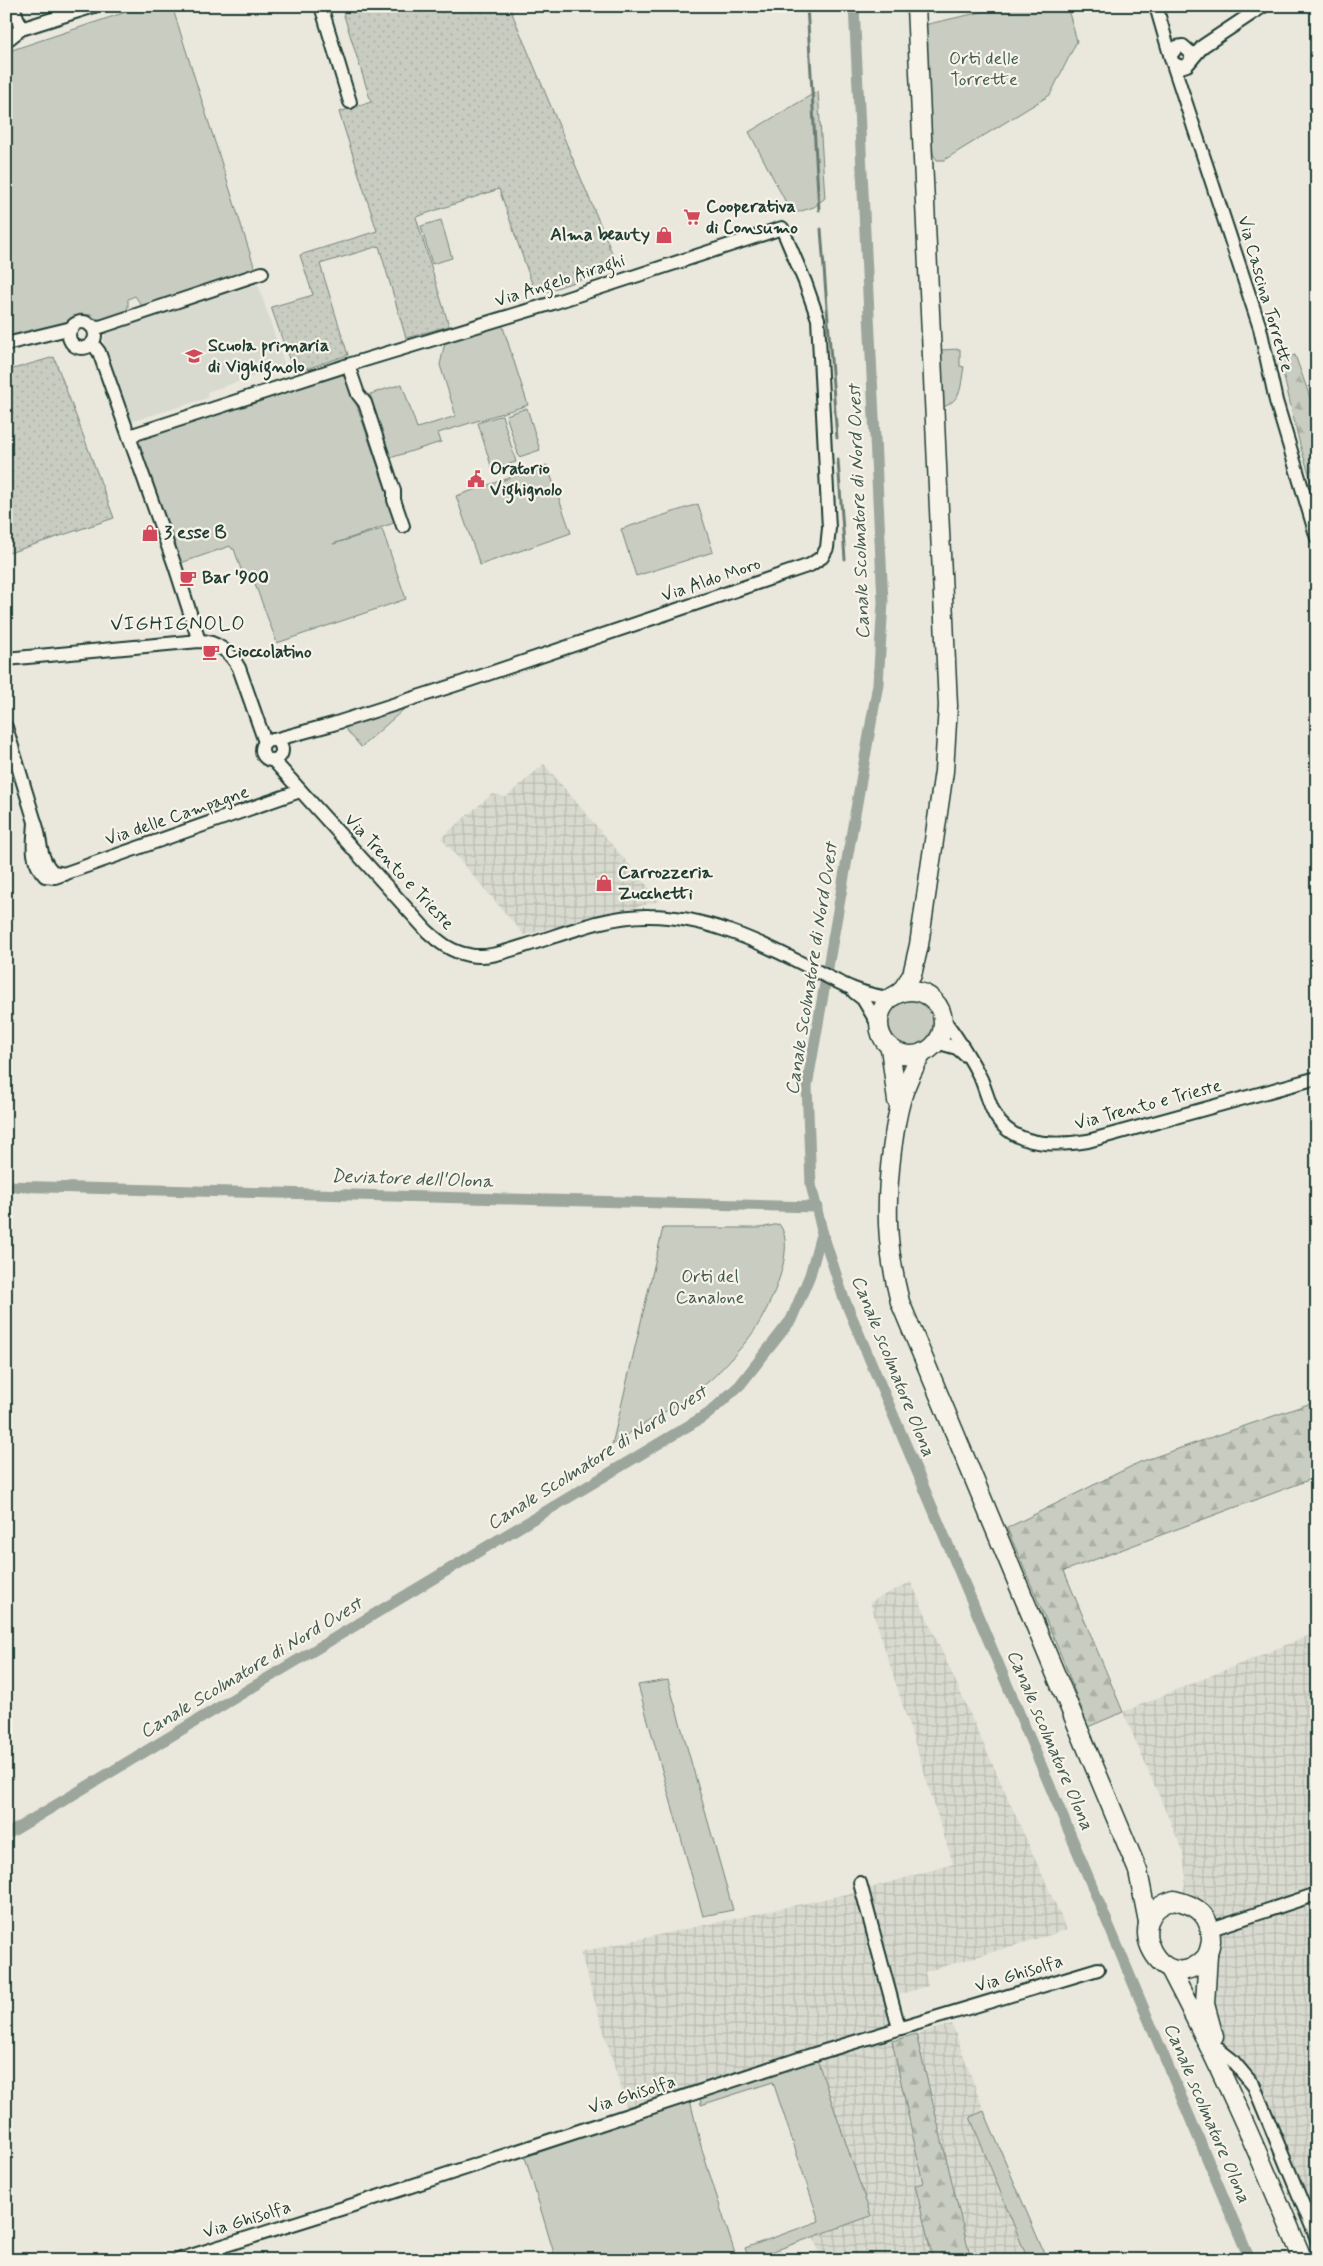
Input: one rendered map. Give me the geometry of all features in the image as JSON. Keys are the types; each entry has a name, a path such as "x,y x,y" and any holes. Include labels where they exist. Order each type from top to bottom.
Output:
{"main road":[{"path":"916,6 948,706 944,771 919,945 912,975 880,1013 879,1026 882,1037 890,1047 903,1054 929,1047"},
{"path":"919,945 930,998"},
{"path":"895,996 914,992 930,998 936,1004 942,1018 941,1031 910,1072 898,1106 887,1190 887,1212 890,1256 900,1302 1138,1871 1148,1922 1147,1938 1152,1951 1162,1964 1170,1969 1202,2030 1239,2108 1303,2260"},
{"path":"890,1047 898,1106"},
{"path":"1138,1871 1158,1893 1190,1904 1202,1913 1211,1929 1205,2004 1218,2049 1239,2108"},
{"path":"1148,1922 1154,1911 1162,1903 1174,1900"},
{"path":"1170,1969 1190,1969 1198,1965 1208,1955"}],"street":[{"path":"14,6 21,30"},
{"path":"6,41 21,30 94,6"},
{"path":"321,6 350,102"},
{"path":"1156,6 1164,34 1182,56 1203,46 1263,6"},
{"name":"Via Cascina Torrette","path":"1182,56 1183,90 1260,328 1276,401 1317,538"},
{"name":"Via Angelo Airaghi","path":"129,436 348,365 552,303 782,228"},
{"name":"Via Aldo Moro","path":"274,746 810,565 822,557 827,548 829,528 818,319 805,282 782,228"},
{"path":"72,334 77,346 94,337 262,273"},
{"path":"6,352 72,334 83,322 94,337 199,641 6,659"},
{"path":"6,344 72,334"},
{"path":"348,365 358,394 365,403 394,491 394,500 403,526"},
{"name":"Via Trento e Trieste","path":"199,641 215,643 236,663 274,746 283,772 427,931 442,945 476,956 499,953 625,918 667,916 694,920 721,928 802,964 850,989 876,997 895,996"},
{"name":"Via delle Campagne","path":"6,727 40,839 42,858 53,872 65,874 300,791"},
{"name":"Via Trento e Trieste","path":"850,989 863,1000 879,1026"},
{"name":"Via Trento e Trieste","path":"942,1018 970,1060 995,1116 1002,1125 1015,1135 1030,1141 1057,1144 1088,1141 1317,1078"},
{"path":"929,1047 957,1048 970,1060"},
{"path":"860,1883 899,2028"},
{"path":"1211,1929 1317,1894"},
{"name":"Via Ghisolfa","path":"178,2260 350,2206 808,2056 1098,1969"},
{"path":"1218,2049 1232,2060 1254,2086 1317,2239"}],"shaded area":[{"name":"Scuola primaria di Vighignolo","path":"258,284 285,366 207,392 208,398 130,422 103,347 105,332"},
{"path":"544,764 660,901 524,935 441,838 492,794 506,797"},
{"path":"911,1582 1067,1930 925,1972 928,1986 895,1996 902,2023 889,2027 923,2183 915,2185 933,2260 821,2260 814,2237 870,2216 817,2059 630,2119 580,1952 856,1892 953,1864 870,1602"},
{"path":"1317,1632 1317,1889 1214,1922 1183,1895 1186,1877 1183,1854 1123,1712"},
{"path":"1317,1896 1317,2239 1254,2086 1218,2049 1208,1955 1211,1929"},
{"path":"952,2024 984,2111 970,2117 1028,2260 971,2260 916,2034"}],"green space":[{"path":"144,6 172,6 255,269 142,306 135,296 128,299 128,308 123,313 96,321 92,315 79,314 69,324 6,340 6,52"},
{"path":"341,6 509,6 618,267 536,295 499,189 416,217 449,326 406,338 379,246 320,264 348,355 294,373 271,307 313,295 300,255 377,231 339,112 371,102"},
{"name":"Orti delle Torrette","path":"1008,6 1067,6 1077,41 1050,95 944,160 937,160 933,154 924,25"},
{"path":"818,91 825,198 814,207 792,214 749,132"},
{"path":"441,220 452,258 432,264 421,226"},
{"path":"502,324 528,405 438,433 441,442 390,458 370,394 402,384 417,428 456,416 440,365 445,342"},
{"path":"960,349 960,366 964,367 961,387 954,400 942,408 940,350"},
{"path":"1295,355 1317,417 1317,499 1300,445 1280,360"},
{"path":"54,357 114,518 6,554 6,371"},
{"path":"346,374 397,522 333,544 382,529 406,599 277,643 252,576 244,578 234,549 230,546 181,563 137,444 142,437"},
{"path":"527,408 540,450 519,457 506,415"},
{"path":"502,415 516,462 492,469 478,423"},
{"path":"547,465 571,533 480,565 456,496"},
{"path":"698,504 713,552 636,576 621,529"},
{"path":"411,703 361,747 344,727"},
{"path":"911,1000 924,1004 930,1010 934,1023 930,1036 924,1042 911,1046 898,1042 892,1036 888,1023 892,1010 898,1004"},
{"name":"Orti del Canalone","path":"779,1224 784,1234 785,1247 780,1276 762,1318 741,1348 697,1391 612,1445 663,1228 760,1228"},
{"path":"1317,1401 1317,1477 1064,1571 1123,1712 1088,1727 1063,1660 1007,1528 1140,1462"},
{"path":"668,1680 733,1910 703,1916 638,1685"},
{"path":"916,2034 971,2260 933,2260 915,2185 923,2183 892,2041"},
{"path":"817,2059 871,2216 749,2260 745,2248 819,2221 773,2082 701,2105 700,2097"},
{"path":"690,2100 702,2150 737,2260 556,2260 525,2157"},
{"path":"984,2111 1047,2260 1028,2260 970,2117"}],"waterway":[{"path":"807,6 819,210"},
{"name":"Canale Scolmatore di Nord Ovest","path":"6,1835 708,1414 740,1385 791,1320 810,1275 822,1231 811,1185 807,1086 878,684 883,602 854,6"},
{"path":"821,229 837,438"},
{"path":"838,460 845,559"},
{"name":"Deviatore dell'Olona","path":"6,1186 817,1207"},
{"name":"Canale scolmatore Olona","path":"822,1231 843,1296 1250,2260"}],"place":[{"name":"Cooperativa di Consumo","path":"692,217"},
{"name":"Alma beauty","path":"664,235"},
{"name":"Scuola primaria di Vighignolo","path":"194,356"},
{"name":"Oratorio Vighignolo","path":"476,479"},
{"name":"3 esse B","path":"150,533"},
{"name":"Bar '900","path":"188,578"},
{"name":"Cioccolatino","path":"211,652"},
{"name":"Carrozzeria Zucchetti","path":"604,883"}],"district":[{"name":"VIGHIGNOLO","path":"178,624"}]}
